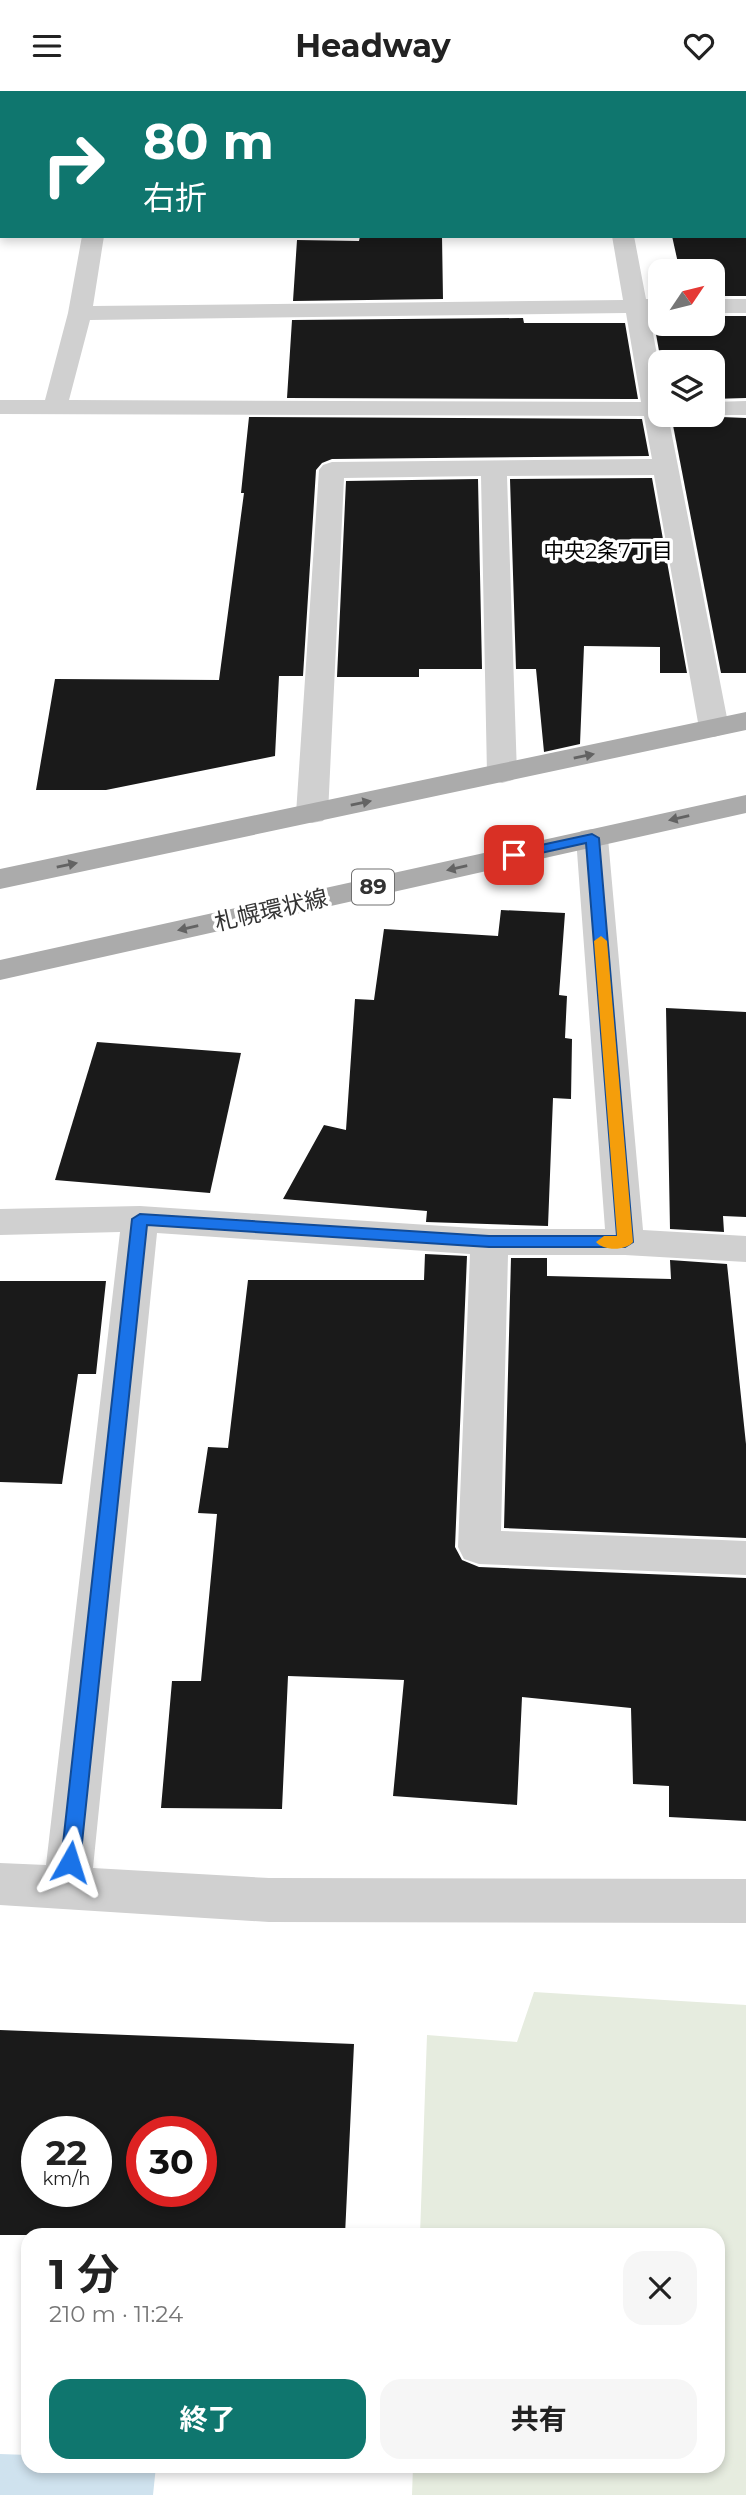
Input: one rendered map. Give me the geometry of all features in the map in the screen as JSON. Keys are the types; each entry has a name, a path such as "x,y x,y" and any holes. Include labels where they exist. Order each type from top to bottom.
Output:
{"main road":[{"path":"0,879 746,721"},
{"name":"札幌環状線","path":"0,970 746,804"}],"street":[{"path":"55,407 80,313 93,238"},
{"path":"80,313 648,306 624,238"},
{"path":"725,306 746,306"},
{"path":"0,407 648,409"},
{"path":"725,409 746,408"},
{"path":"659,427 664,467 714,728"},
{"path":"312,814 331,470 664,467"},
{"path":"494,469 502,774"},
{"path":"592,838 625,1242"},
{"path":"0,1222 140,1219 489,1242 625,1242 746,1249"},
{"path":"67,1889 140,1219"},
{"path":"489,1242 480,1547 746,1558"},
{"path":"0,1884 269,1901 746,1901"}],"shaded area":[{"path":"534,1992 746,2005 746,2495 412,2495 413,2473 725,2473 725,2228 420,2228 427,2035 517,2042"}],"water":[{"path":"0,2454 21,2455 21,2473 155,2473 153,2495 0,2495"}],"building":[{"path":"360,238 442,238 443,299 293,301 297,240 359,241"},
{"path":"672,238 746,238 746,296 725,296 725,259 677,259"},
{"path":"725,316 746,316 746,398 725,399 725,350 659,350 656,336 725,336"},
{"path":"523,318 524,323 625,323 638,399 287,398 292,320"},
{"path":"249,417 642,419 649,456 332,459 322,463 316,470 303,676 279,676 275,756 106,790 36,790 55,679 219,680 244,493 241,493"},
{"path":"725,417 746,418 746,673 721,673 673,427 725,427"},
{"path":"652,478 687,673 660,673 660,647 584,646 580,744 544,752 536,669 516,669 510,479"},
{"path":"478,479 482,669 419,669 419,677 337,677 346,481"},
{"path":"501,910 565,913 559,995 567,996 565,1038 572,1039 571,1099 553,1098 548,1226 426,1222 427,1211 283,1199 324,1125 346,1130 355,999 374,1000 384,929 498,936"},
{"path":"666,1008 746,1012 746,1217 723,1216 724,1232 670,1229"},
{"path":"97,1042 241,1053 210,1193 55,1180"},
{"path":"425,1254 467,1256 455,1547 462,1560 479,1567 746,1578 746,1821 669,1817 669,1786 633,1784 631,1708 522,1697 517,1805 393,1796 404,1680 288,1676 282,1809 161,1808 172,1681 201,1681 217,1514 198,1513 208,1447 228,1448 248,1280 424,1280"},
{"path":"511,1258 547,1258 547,1276 671,1279 670,1260 727,1264 746,1444 746,1538 504,1528"},
{"path":"0,1281 106,1281 96,1374 78,1374 62,1484 0,1482"},
{"path":"0,2030 354,2044 345,2228 21,2228 21,2235 0,2235"}],"slow traffic":[{"path":"601,941 625,1242 604,1242"}],"district":[{"name":"中央2条7丁目","path":"608,551"}],"route":[{"path":"70,1862 140,1219 489,1242 625,1242 592,838 514,855"}]}
